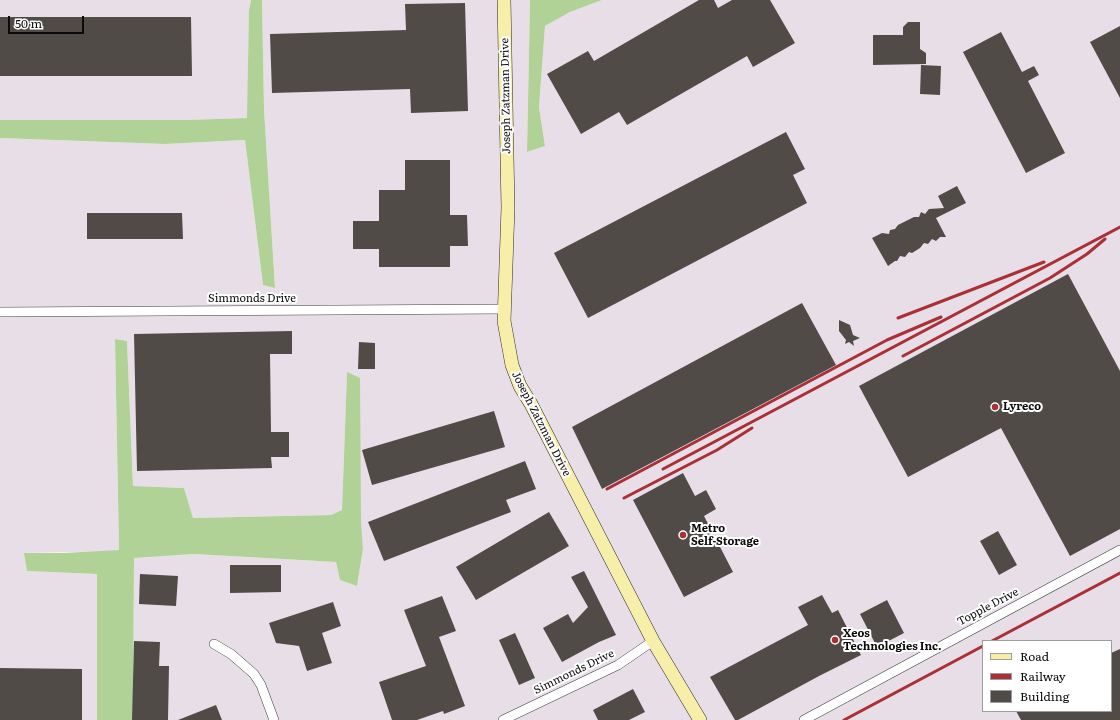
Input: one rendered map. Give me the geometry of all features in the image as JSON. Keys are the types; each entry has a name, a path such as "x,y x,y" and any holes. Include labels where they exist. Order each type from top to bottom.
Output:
{"street":[{"name":"Joseph Zatzman Drive","path":"504,0 508,208 504,321 509,353 518,380 653,641 700,720"},
{"name":"Simmonds Drive","path":"0,312 504,309"},
{"name":"Topple Drive","path":"804,720 1120,550"},
{"name":"Simmonds Drive","path":"503,720 618,664 653,641"},
{"path":"214,644 231,654 254,674 261,684 274,720"}],"shaded area":[{"path":"0,0 251,0 249,10 248,118 185,120 0,120"},
{"path":"262,0 530,0 527,152 545,146 539,107 545,26 570,12 602,0 1120,0 1120,720 133,720 134,558 194,554 336,562 340,580 357,586 363,549 347,372 342,510 331,515 193,518 184,488 133,486 127,341 115,339 119,551 25,553 27,571 97,574 97,720 0,720 0,138 165,144 245,140 263,285 275,288 264,109"}],"green space":[{"path":"251,0 262,0 264,109 275,288 263,285 245,140 165,144 0,138 0,120 185,120 247,118 249,10"},
{"path":"530,0 602,0 570,12 545,26 539,107 545,146 527,152"},
{"path":"115,339 127,341 133,486 184,488 193,518 331,515 342,510 347,372 360,378 361,522 363,549 357,586 340,580 336,562 194,554 134,558 133,720 97,720 97,574 27,571 24,553 64,553 119,550"}],"building":[{"path":"699,0 714,0 718,8 732,0 770,0 795,43 753,67 747,56 627,125 619,112 581,134 547,74 588,51 594,61"},
{"path":"465,3 468,111 411,113 410,89 272,93 270,34 406,30 405,4"},
{"path":"0,17 191,17 192,76 0,76"},
{"path":"908,22 920,22 920,49 926,53 926,64 873,65 873,35 903,35 903,27"},
{"path":"1120,26 1120,98 1090,42"},
{"path":"1001,32 1022,72 1034,66 1039,75 1028,81 1065,153 1026,173 963,52"},
{"path":"921,65 941,66 940,95 920,94"},
{"path":"786,132 805,169 793,175 807,203 588,318 554,253"},
{"path":"405,160 450,160 450,215 467,215 468,246 450,246 450,267 379,267 379,249 353,249 353,221 379,221 379,190 405,190"},
{"path":"957,186 966,203 936,218 946,237 940,237 936,241 932,239 928,244 924,243 920,248 912,253 909,252 905,257 900,256 897,261 888,266 872,238 882,233 889,234 890,230 895,229 898,225 914,217 919,217 921,212 925,214 929,209 944,208 938,196"},
{"path":"87,213 182,213 183,239 87,239"},
{"name":"Lyreco","path":"1068,274 1120,371 1120,529 1070,556 1001,428 908,477 859,386"},
{"path":"802,303 836,365 602,489 572,427"},
{"path":"839,320 850,325 853,335 860,338 853,341 854,346 849,342 845,344 846,340 839,331"},
{"path":"292,331 292,354 270,354 271,432 289,432 289,457 271,457 272,468 137,471 134,334"},
{"path":"359,342 375,343 375,369 358,369"},
{"path":"494,411 505,447 372,485 362,450"},
{"path":"525,461 536,489 506,500 511,512 384,561 368,522"},
{"name":"Metro Self-Storage","path":"683,473 695,496 706,490 716,509 704,516 733,572 684,597 633,500"},
{"path":"549,512 569,546 476,600 456,567"},
{"path":"998,531 1017,565 999,575 980,541"},
{"path":"230,565 281,565 281,592 230,593"},
{"path":"584,571 616,635 599,642 562,662 543,628 568,614 573,623 588,607 571,577"},
{"path":"140,574 178,576 176,606 139,604"},
{"path":"822,595 832,613 838,610 861,655 738,720 735,720 710,677 808,625 798,607"},
{"path":"442,596 456,631 439,637 465,706 444,714 443,711 417,720 392,720 379,682 426,666 404,610"},
{"path":"887,600 904,633 877,647 860,614"},
{"path":"333,602 341,626 322,633 332,663 307,671 299,646 276,643 269,623"},
{"path":"515,633 535,678 519,685 499,640"},
{"path":"134,641 160,642 159,666 169,666 168,720 132,720"},
{"path":"1120,649 1120,720 1021,720 1017,712 1112,712 1112,653"},
{"path":"0,668 82,669 82,720 0,720"},
{"path":"633,689 645,712 629,720 598,720 593,710"},
{"path":"216,705 222,720 178,720"}],"railway":[{"path":"663,469 1120,227"},
{"path":"903,356 1050,278 1087,254 1105,239"},
{"path":"898,318 1044,262"},
{"path":"607,489 887,340 941,317"},
{"path":"624,498 717,450 752,428"},
{"path":"994,640 1120,573"},
{"path":"844,720 982,647"}],"place":[{"name":"Lyreco","path":"995,407"},
{"name":"Metro Self-Storage","path":"683,535"},
{"name":"Xeos Technologies Inc.","path":"835,640"}]}
